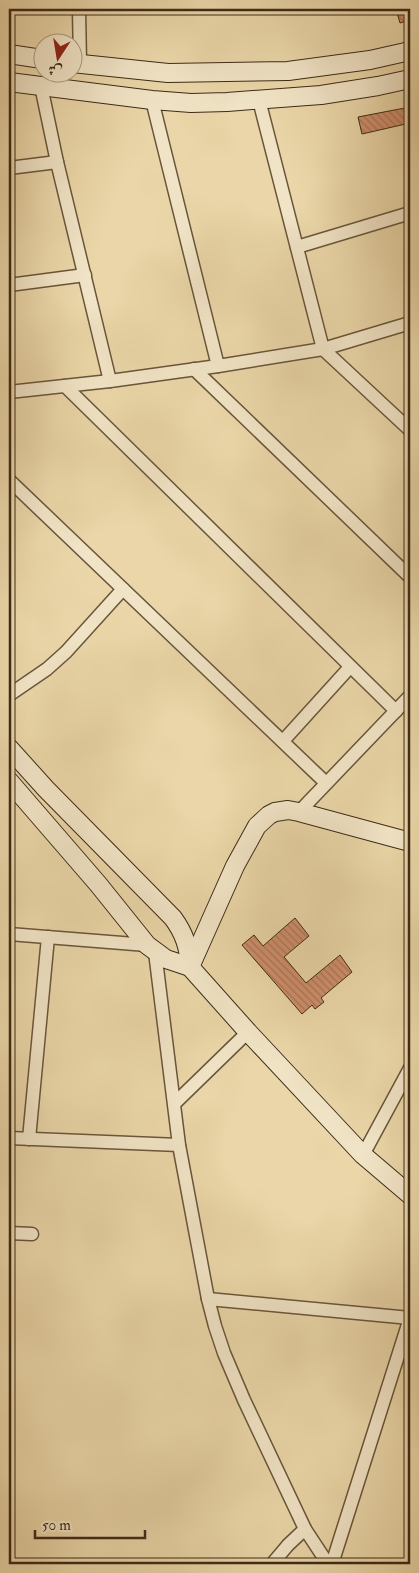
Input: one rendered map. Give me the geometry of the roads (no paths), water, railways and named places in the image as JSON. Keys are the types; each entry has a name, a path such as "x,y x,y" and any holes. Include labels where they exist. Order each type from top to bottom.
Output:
{"street":[{"path":"78,32 79,9"},
{"path":"82,64 168,73 288,71 370,60 410,51"},
{"path":"9,54 32,57"},
{"path":"9,82 191,103 320,95 410,79"},
{"path":"41,86 57,162 110,381"},
{"path":"152,100 218,366"},
{"path":"259,100 323,349 410,430"},
{"path":"9,168 57,162"},
{"path":"297,247 410,213"},
{"path":"9,285 85,275"},
{"path":"9,392 110,381 323,349 410,323"},
{"path":"194,369 410,577"},
{"path":"64,386 396,711"},
{"path":"9,480 326,783"},
{"path":"9,695 48,668 66,652 123,589"},
{"path":"283,741 350,667"},
{"path":"299,812 410,696"},
{"path":"9,748 46,789 173,918 186,939 190,953 190,967"},
{"path":"9,781 151,948 178,964 190,967 363,1155 410,1195"},
{"path":"190,967 234,866 258,826 269,815 288,810 299,812 410,842"},
{"path":"9,934 151,948 166,952 175,947 180,938 180,927"},
{"path":"29,1139 48,937"},
{"path":"151,948 180,1144 208,1300 215,1326 233,1376 305,1529 328,1564"},
{"path":"175,1103 248,1032"},
{"path":"363,1155 410,1068"},
{"path":"9,1138 180,1144"},
{"path":"9,1233 32,1234"},
{"path":"208,1300 410,1318 332,1564"},
{"path":"272,1564 305,1529"}]}
